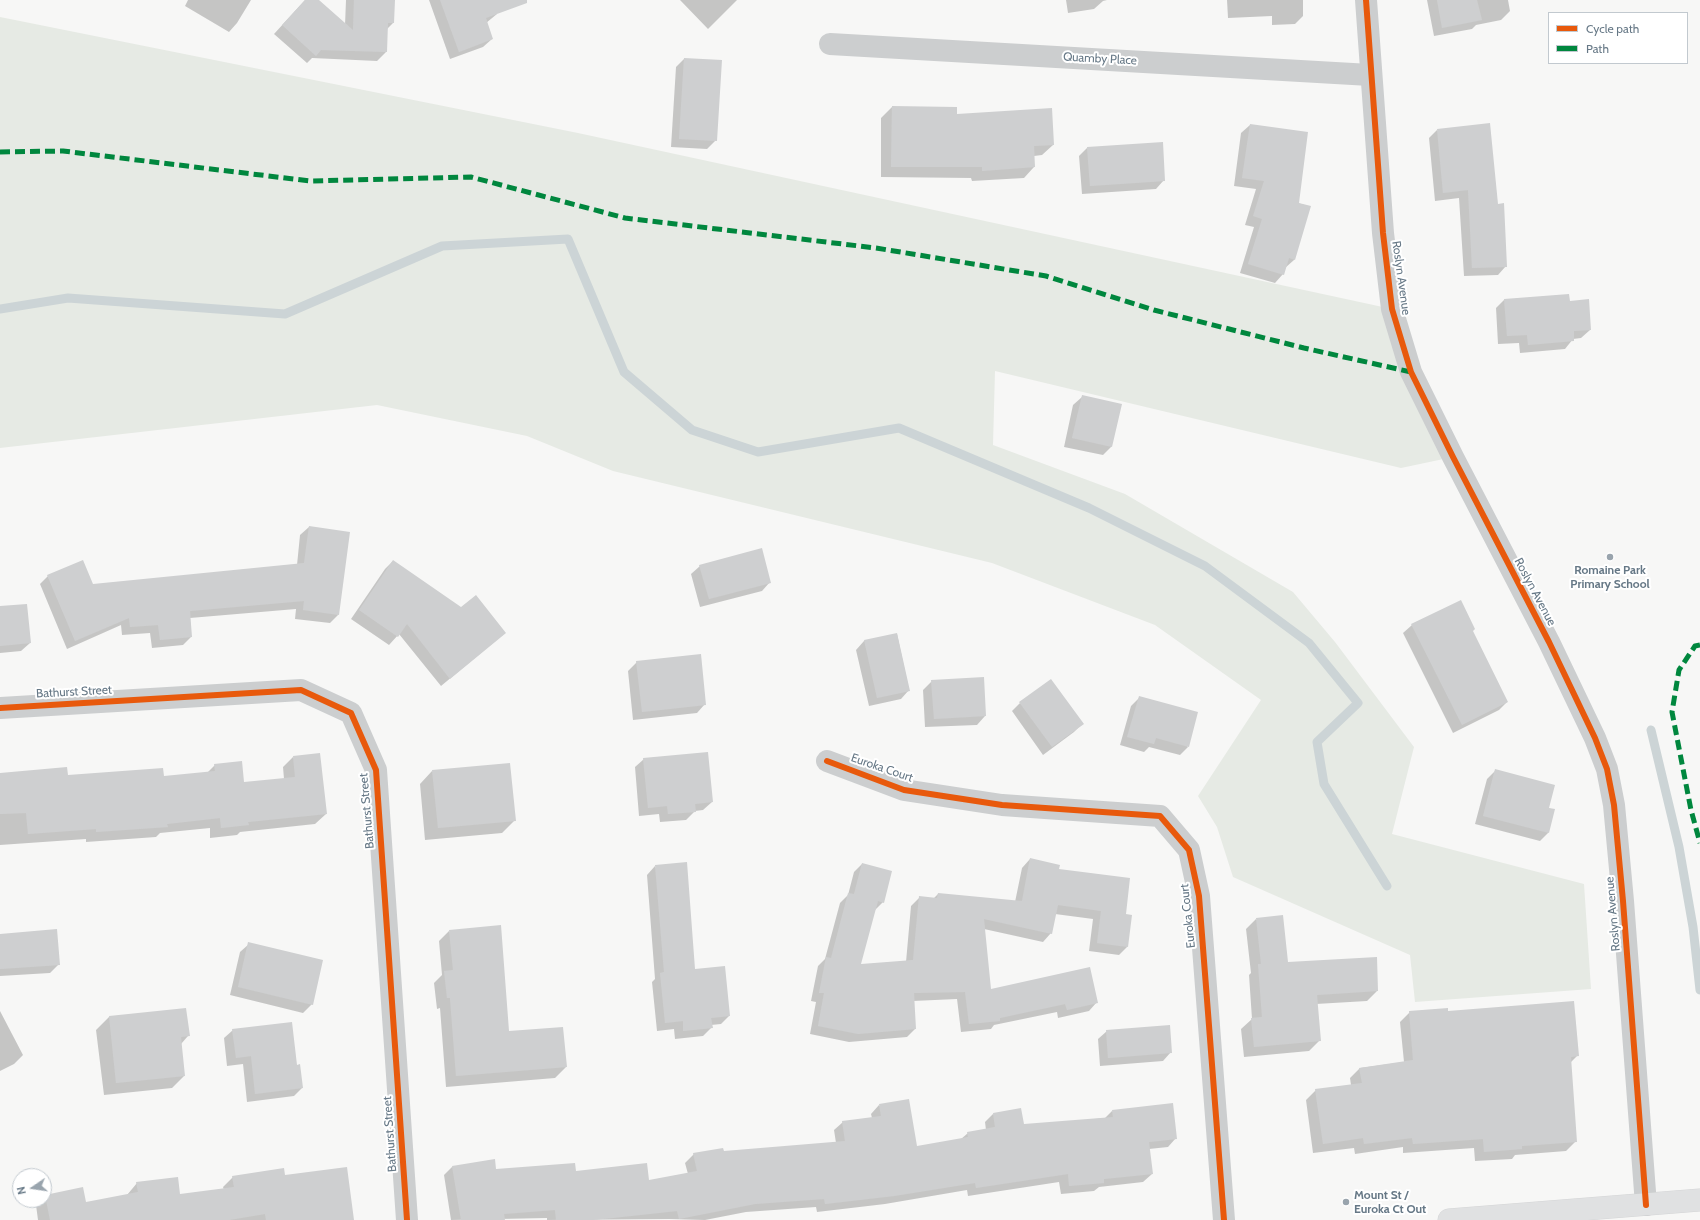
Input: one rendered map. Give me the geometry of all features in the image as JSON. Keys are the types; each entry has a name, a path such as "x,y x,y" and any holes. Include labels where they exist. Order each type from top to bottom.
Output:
{"highway":[{"path":"1449,1220 1700,1200"}],"street":[{"name":"Roslyn Avenue","path":"1366,0 1370,75 1383,233 1392,309 1411,372 1456,464 1549,642 1595,738 1607,769 1614,805 1623,893 1646,1205"},
{"name":"Quamby Place","path":"830,44 1370,75"},
{"name":"Bathurst Street","path":"0,708 301,690 351,713 376,770 407,1220"},
{"name":"Euroka Court","path":"827,760 904,790 1002,805 1160,816 1189,850 1199,896 1224,1220"}],"shaded area":[{"path":"0,17 578,133 1392,309 1453,457 1401,468 995,371 993,445 1125,494 1293,592 1335,642 1414,747 1392,834 1584,884 1591,989 1415,1002 1410,955 1233,877 1217,827 1198,796 1261,700 1155,625 992,563 613,471 527,436 377,405 0,448"}],"building":[{"path":"305,0 319,0 353,30 354,0 395,0 394,23 388,23 387,52 321,50 316,56 282,25"},
{"path":"440,0 527,0 527,3 486,18 493,39 459,52"},
{"path":"1437,0 1477,0 1482,20 1442,28"},
{"path":"684,58 722,60 717,141 679,139"},
{"path":"892,106 957,107 957,114 1052,108 1054,145 1034,146 1035,167 982,171 982,167 891,167"},
{"path":"1490,123 1498,204 1504,203 1507,267 1472,268 1468,190 1443,193 1437,129"},
{"path":"1250,124 1308,132 1299,203 1311,206 1295,260 1289,258 1284,275 1248,264 1262,219 1253,216 1264,181 1242,178"},
{"path":"1163,142 1165,181 1090,186 1087,147"},
{"path":"1569,294 1570,301 1589,299 1591,330 1574,331 1574,341 1528,345 1527,335 1507,336 1504,299"},
{"path":"1082,395 1122,404 1112,447 1072,438"},
{"path":"309,526 350,532 339,615 303,610 304,601 190,611 192,637 160,640 158,625 130,627 129,618 75,641 47,575 83,560 93,584 304,563"},
{"path":"762,548 771,583 709,599 699,565"},
{"path":"393,560 461,607 476,595 506,633 450,679 407,624 398,637 359,610"},
{"path":"1461,600 1475,629 1473,631 1508,702 1462,725 1411,624"},
{"path":"27,604 31,643 0,646 0,606"},
{"path":"897,633 910,691 877,698 864,640"},
{"path":"701,654 706,705 642,712 636,661"},
{"path":"984,677 986,716 934,719 931,680"},
{"path":"1051,679 1084,724 1052,747 1019,702"},
{"path":"1139,696 1198,712 1189,747 1156,738 1154,744 1127,737"},
{"path":"708,752 713,802 695,804 696,812 668,814 667,806 648,808 643,758"},
{"path":"320,753 327,814 248,822 249,825 221,828 220,818 167,824 168,827 96,832 96,829 28,834 26,813 0,814 0,773 67,767 68,775 163,768 164,776 215,771 214,764 242,761 244,782 295,777 293,756"},
{"path":"510,763 516,821 438,828 432,770"},
{"path":"1495,769 1555,785 1549,808 1555,809 1549,833 1483,816"},
{"path":"1030,858 1060,865 1059,869 1130,878 1126,914 1132,915 1128,947 1097,943 1101,911 1058,905 1052,934 984,919 991,989 1090,967 1098,1003 1067,1010 1065,1004 1000,1018 1000,1021 969,1024 965,992 914,993 916,1029 858,1034 818,1026 824,993 819,993 826,957 831,958 848,893 854,894 862,863 892,871 884,903 878,901 861,964 913,960 919,896 937,898 938,893 1022,901"},
{"path":"687,862 695,969 725,966 730,1016 711,1018 713,1028 683,1031 683,1021 665,1023 660,973 664,972 655,865"},
{"path":"1283,915 1288,962 1377,957 1378,991 1317,995 1321,1041 1254,1047 1251,1018 1262,1017 1258,964 1261,964 1256,918"},
{"path":"501,925 509,1031 563,1027 567,1067 456,1076 450,998 447,998 444,971 453,970 449,930"},
{"path":"57,929 60,965 0,969 0,934"},
{"path":"248,942 323,960 313,1005 238,987"},
{"path":"1574,1001 1579,1056 1571,1057 1577,1142 1522,1146 1522,1149 1484,1152 1483,1139 1413,1144 1412,1138 1364,1144 1363,1138 1323,1144 1315,1089 1362,1083 1359,1068 1413,1060 1409,1011 1448,1008 1448,1011"},
{"path":"186,1008 190,1036 181,1037 185,1076 116,1083 109,1016"},
{"path":"292,1022 297,1065 300,1064 303,1088 255,1094 251,1056 236,1058 232,1029"},
{"path":"1170,1025 1172,1053 1108,1058 1106,1030"},
{"path":"909,1099 917,1146 968,1137 967,1132 995,1127 993,1113 1021,1108 1024,1124 1113,1117 1112,1110 1173,1103 1177,1139 1149,1142 1153,1174 1104,1179 1104,1183 1069,1186 1068,1174 976,1188 975,1183 894,1196 825,1204 824,1199 755,1204 679,1219 677,1211 594,1220 556,1220 555,1210 504,1214 505,1220 461,1220 452,1166 495,1159 496,1169 575,1163 576,1171 647,1163 649,1180 697,1171 693,1153 723,1148 724,1151 845,1141 842,1121 881,1116 879,1104"},
{"path":"347,1167 354,1220 266,1220 265,1214 229,1220 50,1220 48,1208 52,1208 52,1194 83,1187 86,1202 138,1192 136,1182 178,1177 180,1194 234,1187 232,1176 284,1168 285,1175"}],"waterway":[{"path":"0,309 68,298 285,314 442,246 568,239 624,372 692,430 758,452 899,428 1089,508 1205,566 1309,643 1358,703 1317,742 1324,784 1387,886"},
{"path":"1651,730 1679,847 1693,927 1700,990"}],"marked path":[{"path":"0,152 63,151 310,181 471,177 625,218 876,248 1046,276 1154,310 1304,348 1411,372"},
{"path":"1700,645 1695,646 1679,670 1672,712 1691,810 1700,843"}],"cycle path":[{"path":"1366,0 1383,233 1392,309 1411,372 1453,457 1549,642 1595,738 1607,769 1614,805 1623,901 1646,1205"},
{"path":"0,708 301,690 351,713 376,770 407,1220"},
{"path":"827,761 904,790 1002,805 1160,816 1189,850 1199,896 1224,1220"}],"place":[{"name":"Romaine Park Primary School","path":"1610,557"},
{"name":"Mount St / Euroka Ct Out","path":"1346,1202"}]}
